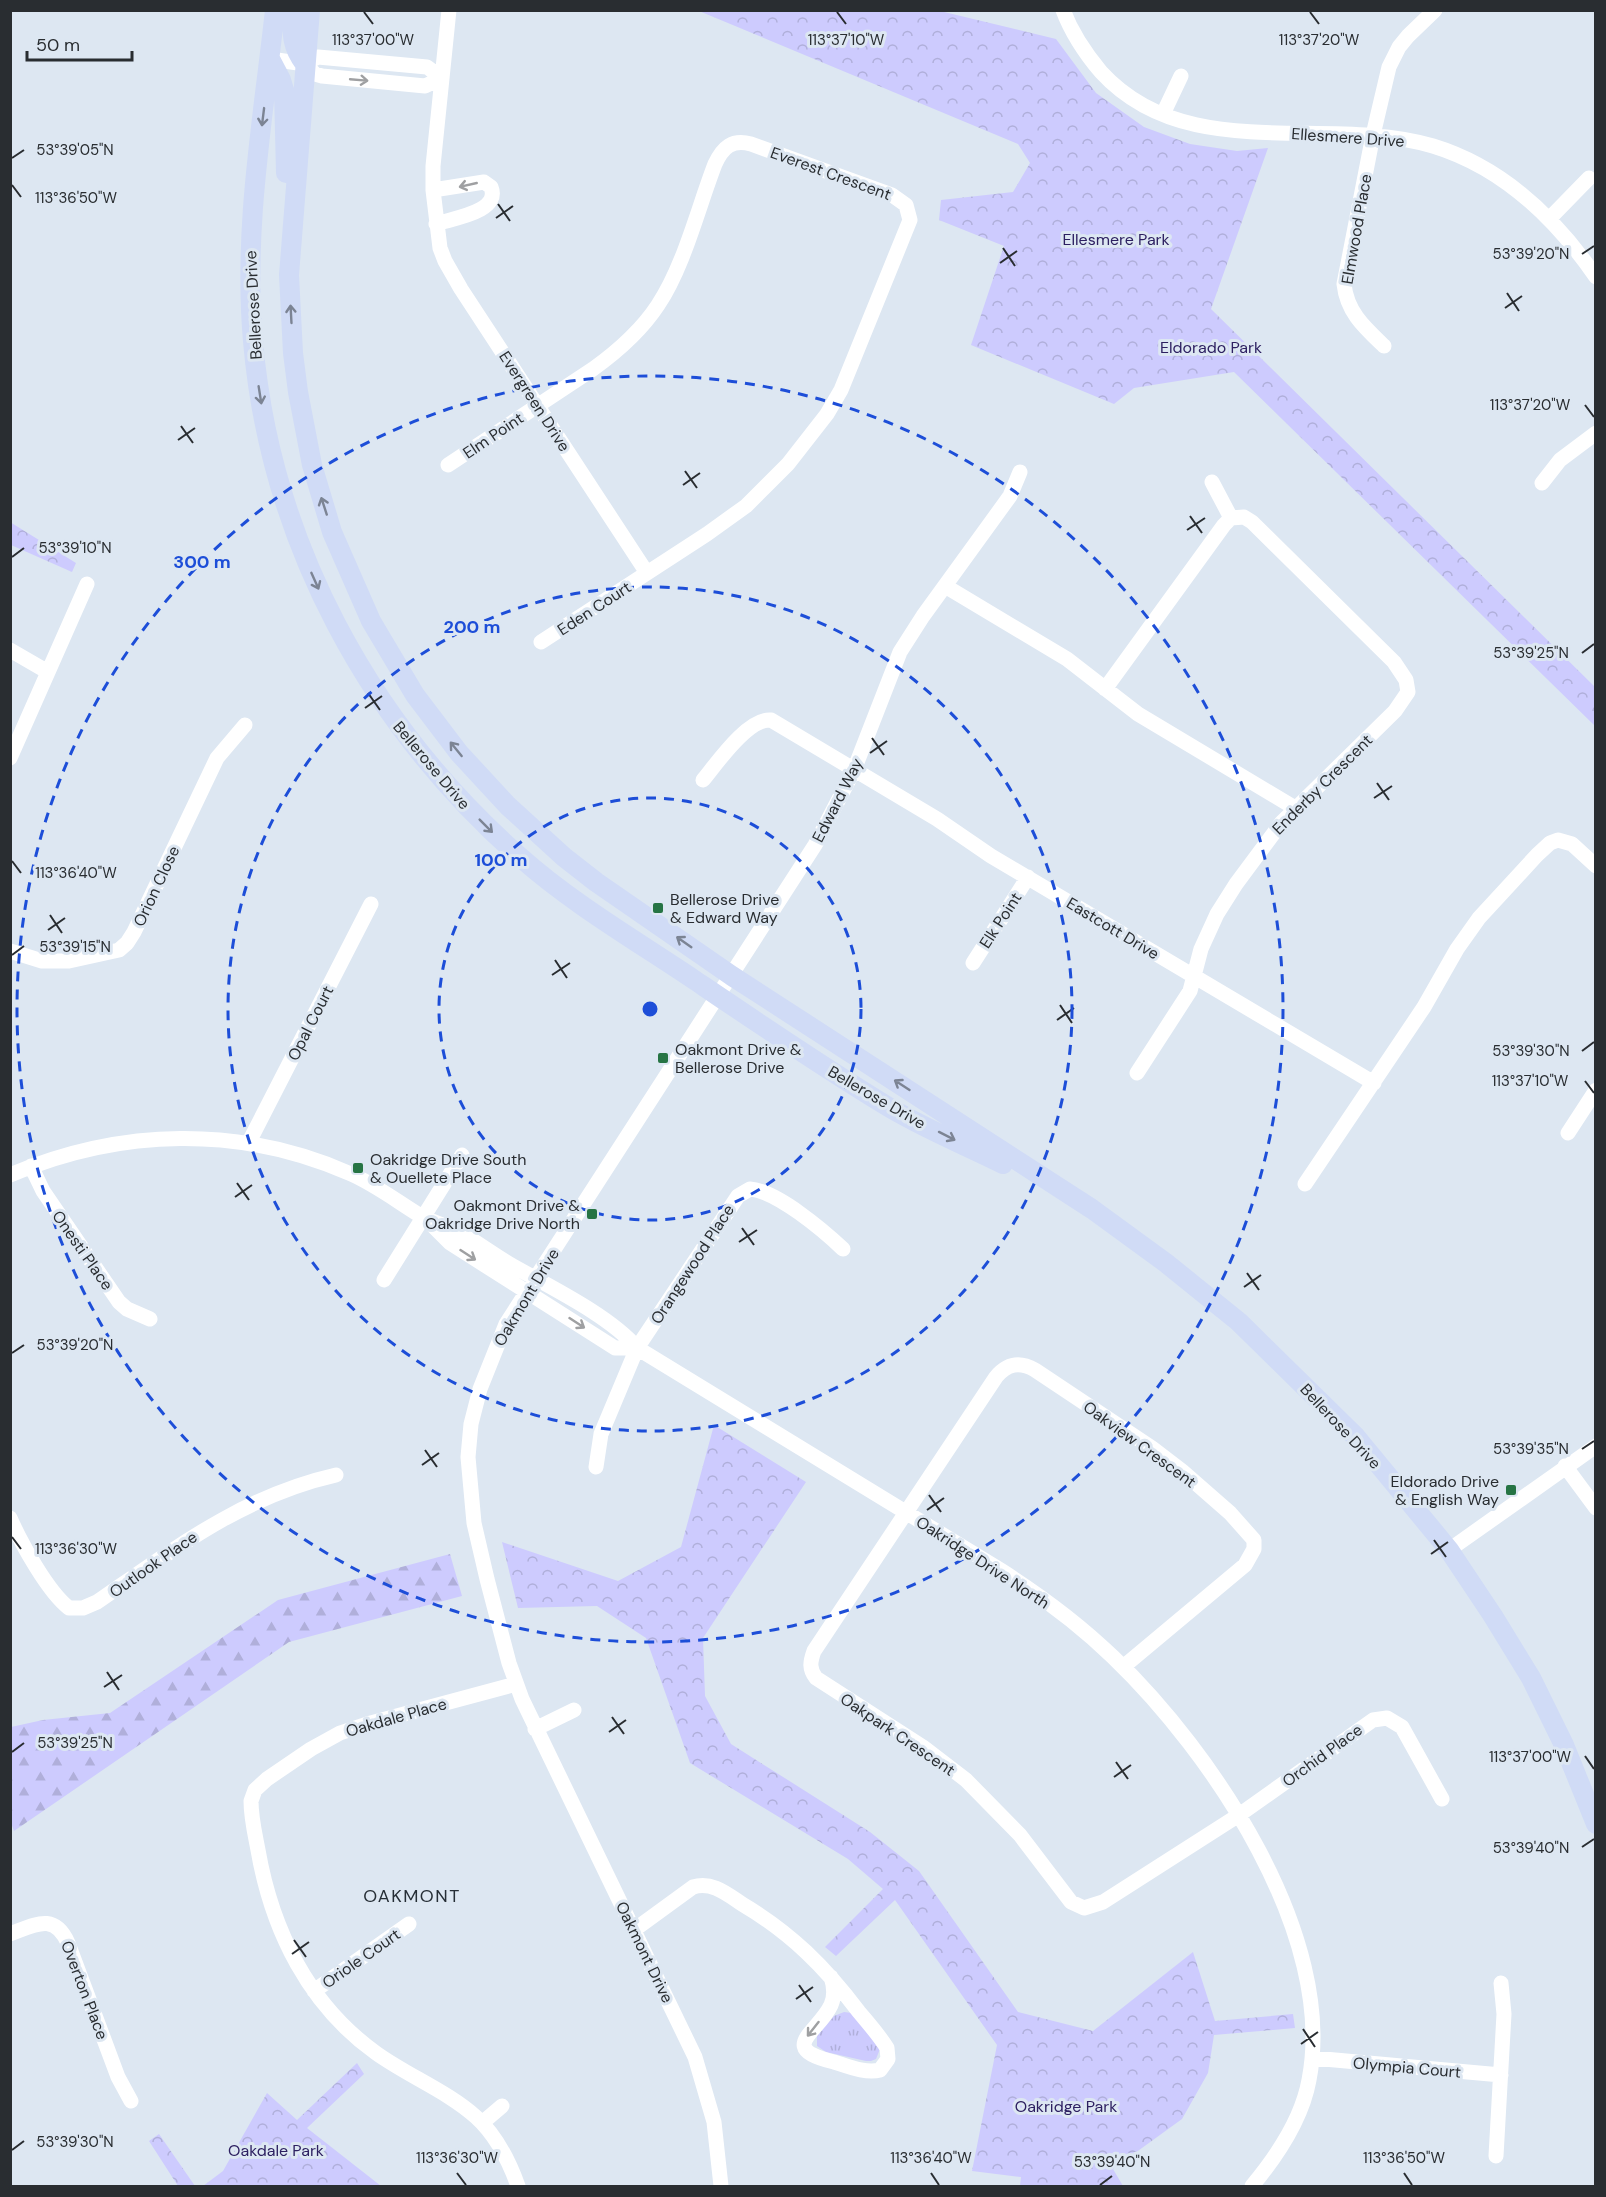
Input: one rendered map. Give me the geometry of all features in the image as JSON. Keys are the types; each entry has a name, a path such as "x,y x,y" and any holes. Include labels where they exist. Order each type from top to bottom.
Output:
{"main road":[{"name":"Bellerose Drive","path":"275,10 253,197 251,234 253,344 263,415 280,485 301,549 327,607 367,680 390,715 466,806 551,883 885,1105 1092,1209"},
{"path":"292,10 296,52 305,64"},
{"name":"Bellerose Drive","path":"310,10 290,275 292,344 298,392 304,431 321,498 340,550 371,621 415,695 465,760 534,831 596,882 732,976 1092,1209 1166,1263 1239,1322 1356,1437 1449,1550 1531,1678 1564,1745 1596,1824"},
{"path":"270,59 282,80 284,90 290,275"}],"street":[{"name":"Evergreen Drive","path":"449,10 432,190 440,248 453,276 647,573"},
{"name":"Ellesmere Drive","path":"1064,10 1084,50 1107,77 1126,95 1162,114 1192,124 1224,130 1373,135 1434,146 1461,157 1511,186 1550,218 1596,277"},
{"name":"Elmwood Place","path":"1383,346 1351,311 1344,284 1385,80 1393,58 1408,36 1435,10"},
{"path":"270,59 305,64 315,74 322,76 425,86 442,78"},
{"path":"1162,114 1181,76"},
{"name":"Everest Crescent","path":"538,406 614,354 641,327 657,306 678,264 714,164 728,145 740,141 751,144 892,195 906,206 910,220 851,368 827,414 788,464 746,506 647,573"},
{"path":"1550,218 1590,178"},
{"path":"432,190 484,182 491,187 493,195 490,203 482,209 436,224"},
{"name":"Elm Point","path":"448,465 538,406"},
{"path":"1542,483 1560,460 1596,433"},
{"name":"Edward Way","path":"732,976 815,845 854,770 900,652 945,585 1010,496 1020,472"},
{"path":"1105,689 1224,525 1232,518 1212,482"},
{"name":"Enderby Crescent","path":"1137,1073 1190,991 1201,949 1216,914 1268,840 1295,808 1415,694 1394,662 1252,522 1244,517 1232,518"},
{"name":"Eden Court","path":"541,642 647,573"},
{"path":"10,758 87,584"},
{"path":"945,585 1067,659 1138,714 1295,808"},
{"path":"10,650 48,672"},
{"name":"Eastcott Drive","path":"703,780 741,735 767,719 777,723 937,819 991,856 1374,1083"},
{"name":"Orion Close","path":"10,951 33,959 58,962 107,954 123,947 134,933 217,758 245,725"},
{"path":"1305,1184 1424,1007 1467,934 1490,904 1537,855 1550,843 1558,840 1566,841 1596,866"},
{"name":"Elk Point","path":"973,963 1028,877"},
{"name":"Opal Court","path":"249,1142 371,904"},
{"name":"Oakmont Drive","path":"721,2187 714,2122 703,2081 685,2034 535,1729 516,1684 477,1540 469,1492 468,1457 471,1424 480,1389 506,1324 732,976"},
{"path":"1568,1133 1596,1090"},
{"name":"Oakridge Drive North","path":"10,1175 30,1166 88,1149 129,1141 169,1137 249,1142 323,1163 351,1174 424,1217 458,1231 531,1285 624,1333 637,1348 1039,1596 1100,1645 1123,1667 1184,1736 1212,1773 1239,1815 1269,1873 1298,1946 1312,2003 1314,2039 1309,2082 1295,2121 1281,2147 1252,2187"},
{"path":"384,1280 462,1155"},
{"name":"Onesti Place","path":"30,1166 43,1191 119,1302 127,1309 150,1319"},
{"name":"Orangewood Place","path":"637,1348 733,1203 744,1192 756,1190 771,1196 823,1230 843,1250"},
{"path":"596,1467 601,1434 637,1348"},
{"name":"Oakview Crescent","path":"906,1512 996,1377 1001,1371 1013,1365 1020,1364 1035,1370 1152,1448 1182,1471 1244,1526 1254,1540 1254,1549 1245,1565 1123,1667"},
{"path":"1449,1550 1596,1446"},
{"path":"1565,1466 1596,1508"},
{"name":"Outlook Place","path":"10,1518 25,1547 60,1599 69,1608 83,1608 97,1602 221,1519 298,1484 336,1475"},
{"name":"Oakpark Crescent","path":"906,1512 814,1651 810,1665 811,1672 816,1678 923,1747 966,1780 1007,1820 1033,1851 1061,1891 1077,1906 1090,1907 1103,1902 1239,1815"},
{"name":"Oakdale Place","path":"516,1684 340,1733 311,1749 267,1779 255,1790 251,1801 251,1814 269,1899 293,1959 314,1991 342,2024 374,2052 466,2109 482,2123 508,2162 518,2187"},
{"path":"535,1729 574,1710"},
{"name":"Orchid Place","path":"1239,1815 1365,1724 1380,1718 1387,1718 1402,1727 1442,1799"},
{"path":"634,1930 693,1887 709,1886 724,1892 779,1927 800,1944 831,1977 887,2048 888,2059 880,2070 869,2071 813,2057 806,2050 807,2037 832,2001 834,1992 831,1977"},
{"name":"Overton Place","path":"10,1934 46,1922 63,1932 118,2077 131,2101"},
{"name":"Oriole Court","path":"314,1991 409,1924"},
{"path":"1496,2156 1504,2014 1501,1983"},
{"name":"Olympia Court","path":"1313,2058 1502,2075"},
{"path":"482,2123 502,2106"}],"green space":[{"name":"Ellesmere Park","path":"699,11 940,11 1056,39 1096,93 1144,127 1190,144 1237,151 1268,148 1211,309 1595,687 1595,726 1234,372 1134,388 1114,404 971,345 1004,246 939,220 941,200 1013,192 1030,163 1018,144"},
{"path":"10,522 76,563 72,572 11,545"},
{"name":"Oakridge Park","path":"714,1425 806,1482 703,1638 705,1696 731,1744 870,1832 919,1871 1018,2012 1093,2031 1193,1952 1215,2021 1293,2014 1295,2028 1214,2035 1208,2073 1182,2119 1113,2169 1123,2186 1020,2186 1021,2177 972,2171 997,2045 895,1900 836,1956 825,1947 883,1889 848,1859 690,1763 646,1638 597,1606 518,1608 502,1542 618,1581 681,1547"},
{"path":"450,1554 462,1596 289,1642 14,1831 10,1820 11,1727 43,1720 110,1713 278,1600"},
{"path":"844,2012 852,2013 880,2049 876,2059 866,2061 826,2052 817,2046 817,2036 834,2016"},
{"name":"Oakdale Park","path":"357,2063 364,2074 307,2128 381,2186 203,2186 223,2171 267,2093 297,2120"},
{"name":"Oakdale Park","path":"159,2134 195,2186 178,2186 149,2141"}],"place":[{"name":"Bellerose Drive & Edward Way","path":"658,908"},
{"name":"Oakmont Drive & Bellerose Drive","path":"663,1058"},
{"name":"Oakridge Drive South & Ouellete Place","path":"358,1168"},
{"name":"Oakmont Drive & Oakridge Drive North","path":"592,1214"},
{"name":"Eldorado Drive & English Way","path":"1511,1490"}],"district":[{"name":"OAKMONT","path":"412,1896"}],"park label":[{"name":"Eldorado Park","path":"1211,347"}]}
